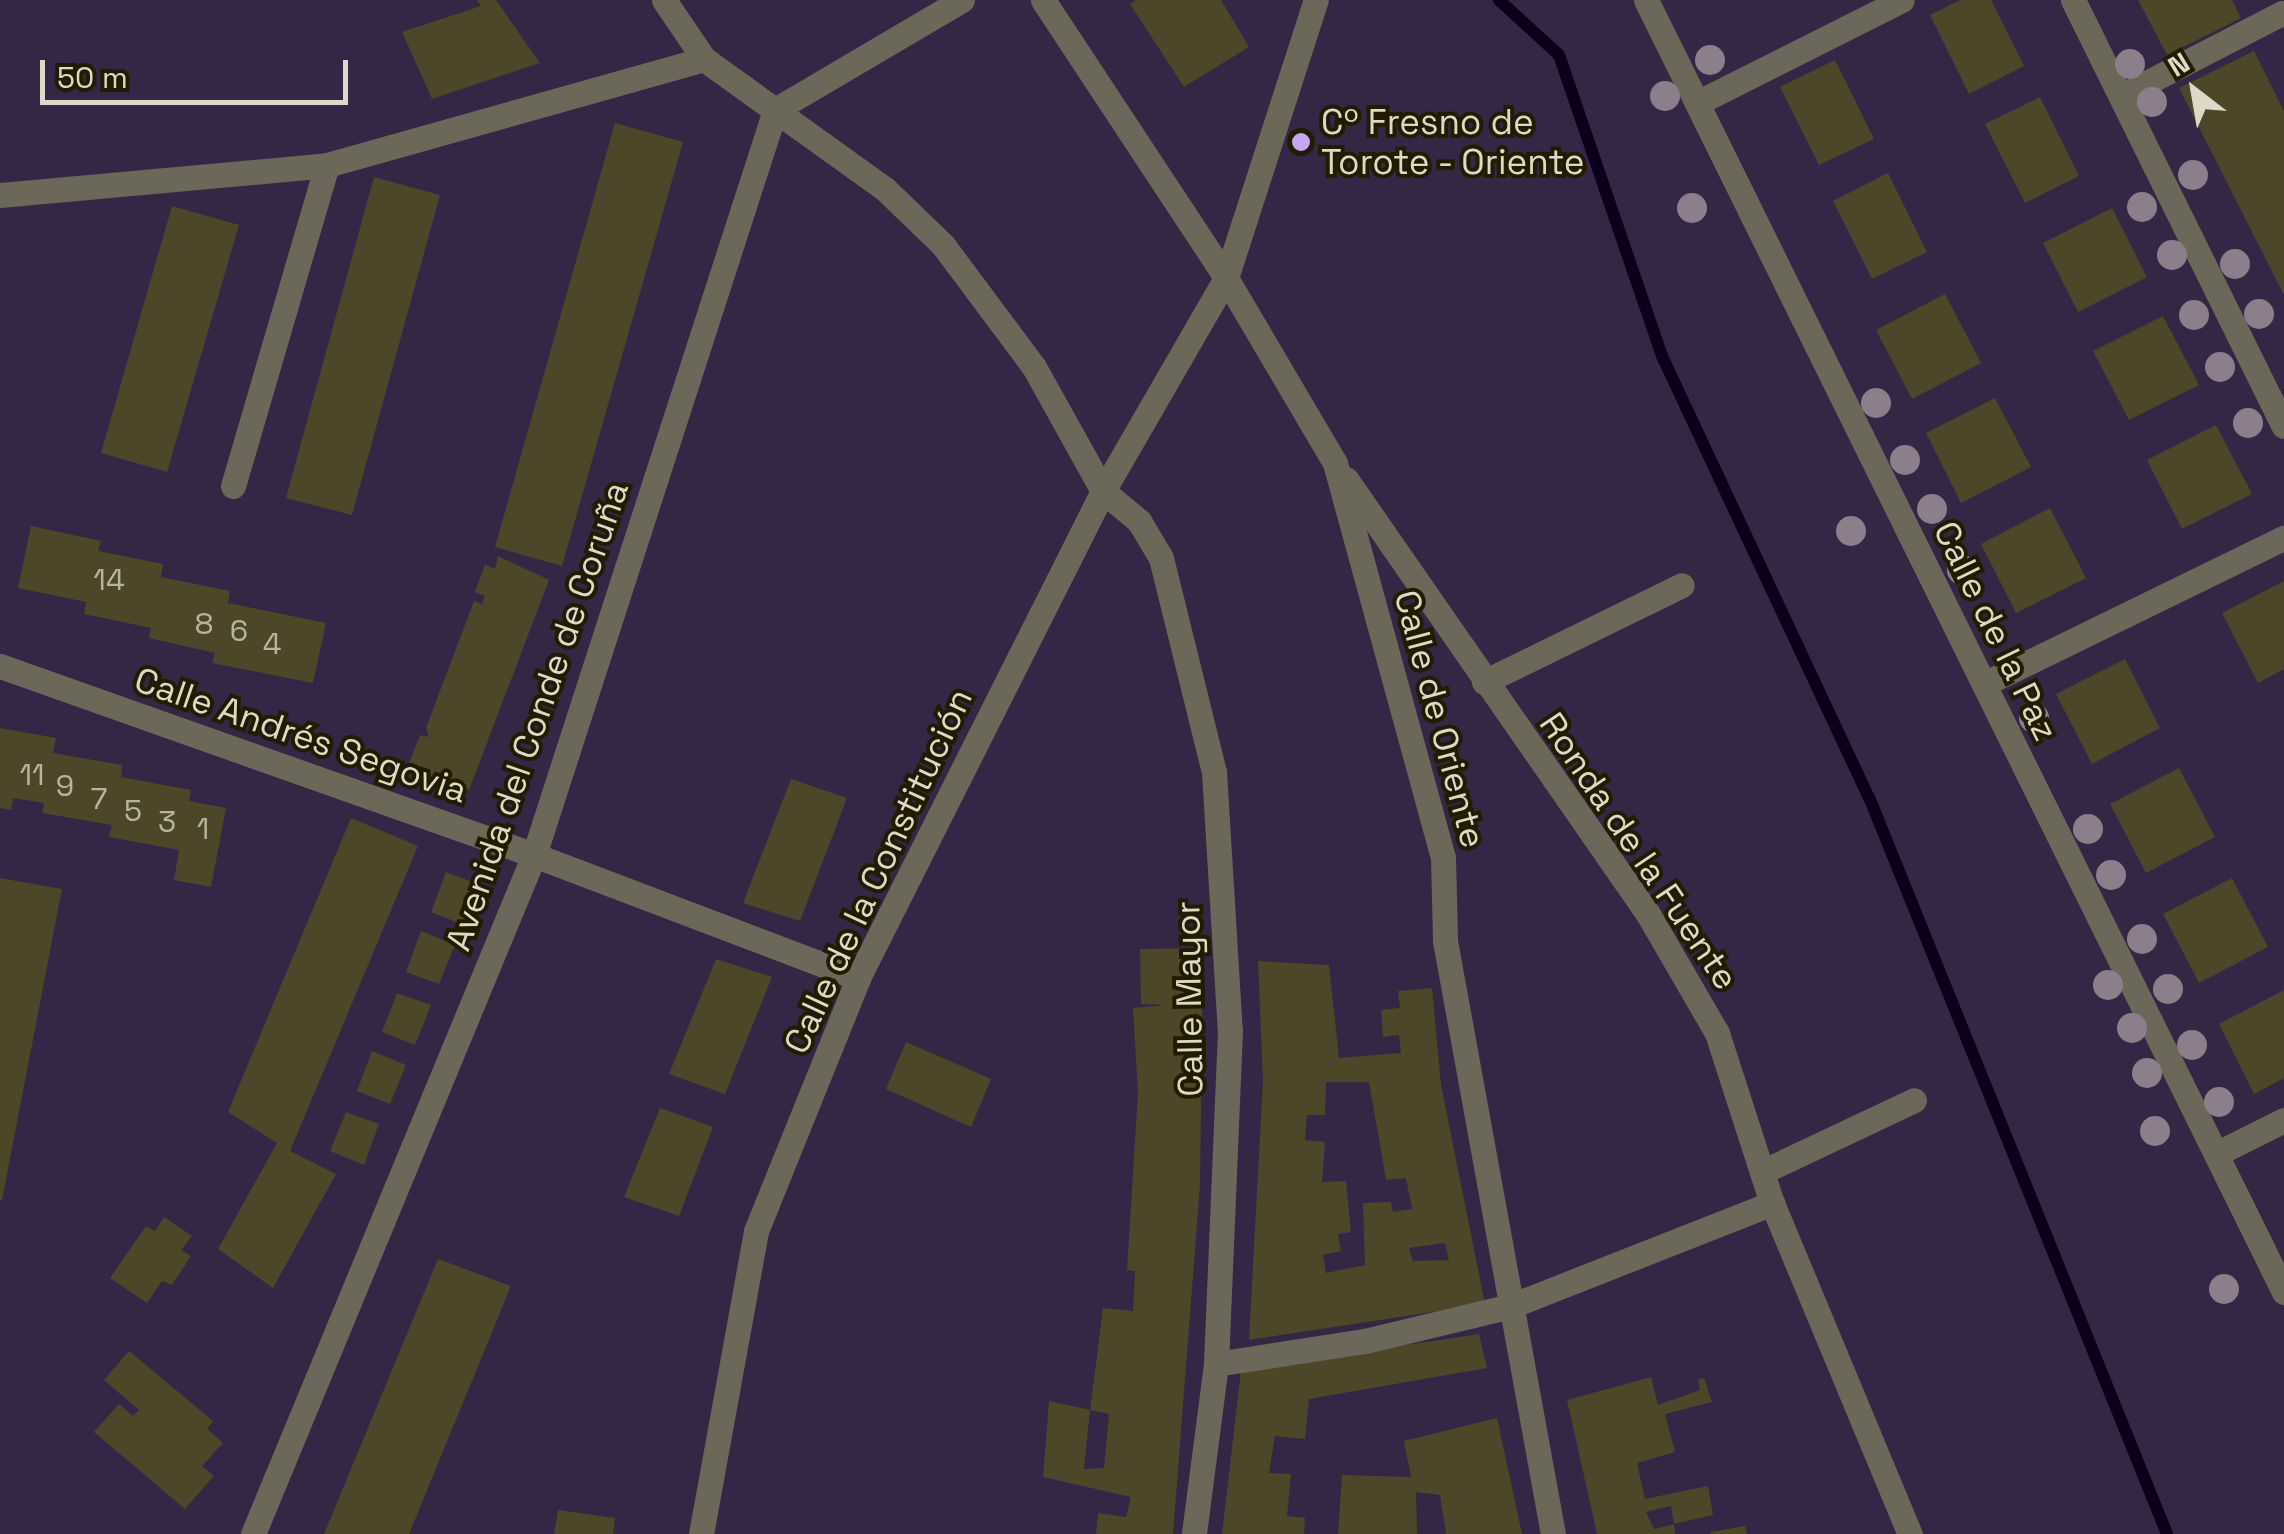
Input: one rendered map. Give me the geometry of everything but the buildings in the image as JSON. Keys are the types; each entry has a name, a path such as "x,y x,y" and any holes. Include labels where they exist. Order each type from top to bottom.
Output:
{"street":[{"path":"0,195 327,165 704,59 664,0"},
{"path":"776,110 962,0"},
{"name":"Calle de Oriente","path":"1043,0 1226,278 1335,463 1443,857 1446,941 1553,1534"},
{"name":"Calle de la Constitución","path":"701,1534 756,1231 858,978 1103,491 1226,278 1316,0"},
{"name":"Calle de la Paz","path":"1646,0 2284,1292"},
{"path":"1697,103 1902,0"},
{"path":"2073,0 2284,426"},
{"path":"2121,96 2282,14"},
{"name":"Calle Mayor","path":"704,59 885,189 942,244 1034,367 1103,491 1139,522 1161,558 1214,772 1230,1030 1216,1364 1194,1534"},
{"name":"Avenida del Conde de Coruña","path":"254,1534 534,854 776,110"},
{"path":"233,486 327,165"},
{"name":"Ronda de la Fuente","path":"1335,463 1648,914 1717,1033 1772,1203 1910,1534"},
{"path":"1984,684 2284,538"},
{"path":"1372,598 1414,578"},
{"path":"1484,682 1682,584"},
{"name":"Calle Andrés Segovia","path":"0,666 534,854 858,978"},
{"path":"1762,1172 1914,1100"},
{"path":"2216,1154 2284,1120"},
{"path":"1216,1364 1365,1341 1511,1306 1772,1203"}],"shaded area":[{"path":"0,0 2284,0 2284,1534 0,1534"}],"waterway":[{"path":"1499,0 1559,55 1662,356 1869,797 2167,1534"}],"place":[{"name":"Cº Fresno de Torote - Oriente","path":"1301,142"}]}
